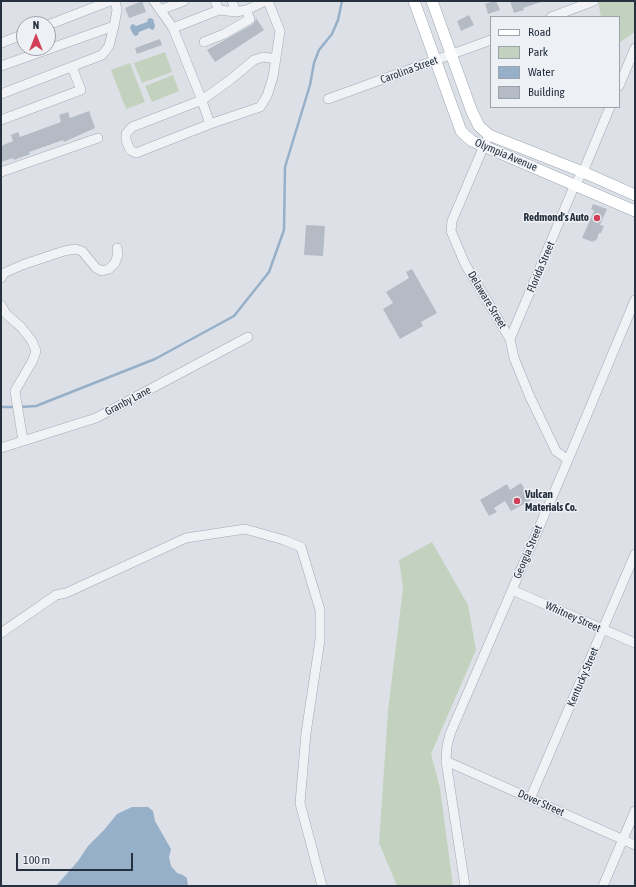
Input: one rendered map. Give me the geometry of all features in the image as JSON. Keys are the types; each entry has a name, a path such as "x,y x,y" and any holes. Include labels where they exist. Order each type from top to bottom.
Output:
{"main road":[{"name":"Olympia Avenue","path":"414,1 461,131 472,142 575,184 635,211"},
{"name":"Olympia Avenue","path":"432,1 472,112 479,126 490,135 583,172 635,195"}],"street":[{"path":"56,22 110,1"},
{"path":"1,94 98,57 106,51 109,46 117,10 115,1"},
{"path":"154,1 173,28 210,124"},
{"path":"160,10 184,1"},
{"path":"215,1 219,10"},
{"path":"232,1 236,12"},
{"path":"173,28 219,10 236,12 246,10 267,1 280,31 276,59 273,77 267,96 260,107 210,124 136,153 130,150 126,140 126,134 132,127 202,100 230,80 254,60 263,57 276,59"},
{"path":"554,16 594,1"},
{"path":"204,42 224,34 250,19 246,10"},
{"path":"1,66 114,26"},
{"path":"1,43 16,37"},
{"name":"Carolina Street","path":"328,99 490,40"},
{"path":"620,84 635,48"},
{"path":"1,120 81,90 72,67"},
{"name":"Florida Street","path":"510,339 575,184 583,172 610,108"},
{"name":"Delaware Street","path":"490,135 452,221 451,231 465,264 510,339 514,358 530,397 556,452 568,460"},
{"path":"1,172 98,138"},
{"path":"1,278 4,273 22,265 75,249 82,251 96,268 102,271 109,269 115,263 118,254 117,248"},
{"name":"Georgia Street","path":"464,886 446,761 447,746 450,734 635,300"},
{"path":"1,304 6,314 21,327 32,341 36,351 33,360 15,391 22,436"},
{"name":"Granby Lane","path":"1,448 22,436 96,418 248,337"},
{"path":"1,633 56,595 66,593 186,538 245,529 284,540 301,547 320,610 320,640 306,733 300,803 322,886"},
{"name":"Kentucky Street","path":"530,799 635,554"},
{"name":"Whitney Street","path":"512,590 635,644"},
{"name":"Dover Street","path":"446,761 635,845"},
{"path":"603,886 635,811"}],"green space":[{"path":"598,1 635,1 635,32 620,42 620,16 601,16"},
{"path":"165,52 172,72 142,83 134,63"},
{"path":"130,63 145,102 126,109 111,70"},
{"path":"173,75 179,91 152,102 145,86"},
{"path":"432,542 468,605 476,650 431,754 440,788 453,886 397,886 379,843 388,711 403,588 399,560"}],"water":[{"path":"150,18 153,19 155,26 154,29 152,30 149,28 139,32 138,35 135,36 130,28 131,25 133,24 136,26 147,22"},
{"path":"132,807 148,807 153,811 155,821 171,849 169,857 171,866 177,873 187,878 188,886 56,886 78,861 88,846 117,814"}],"building":[{"path":"142,1 146,12 129,18 125,8"},
{"path":"496,1 500,10 488,14 485,4"},
{"path":"510,1 541,2 523,8 524,10 514,13"},
{"path":"469,15 474,25 461,31 457,21"},
{"path":"256,18 264,30 215,62 207,50 253,24"},
{"path":"160,39 162,45 137,54 135,48"},
{"path":"89,111 95,128 64,142 63,140 29,152 30,154 14,160 13,158 1,162 1,146 13,141 11,135 18,132 20,137 61,122 59,115 68,112 70,118"},
{"name":"Redmond's Auto","path":"593,204 607,209 600,225 604,226 596,241 594,240 593,242 582,238 594,211 591,209"},
{"path":"306,225 325,226 323,256 304,255"},
{"path":"412,269 437,313 421,322 423,326 400,339 383,309 393,303 386,292 409,278 406,272"},
{"name":"Vulcan Materials Co.","path":"521,483 531,500 511,511 505,501 494,508 497,512 489,516 480,500 507,484 510,490"}],"waterway":[{"path":"20,407 36,406 155,359 234,316 269,272 284,230 285,167 310,85 314,63 319,50 332,34 338,20 342,1"},
{"path":"1,407 15,407"}],"place":[{"name":"Redmond's Auto","path":"597,218"},
{"name":"Vulcan Materials Co.","path":"517,501"}]}
